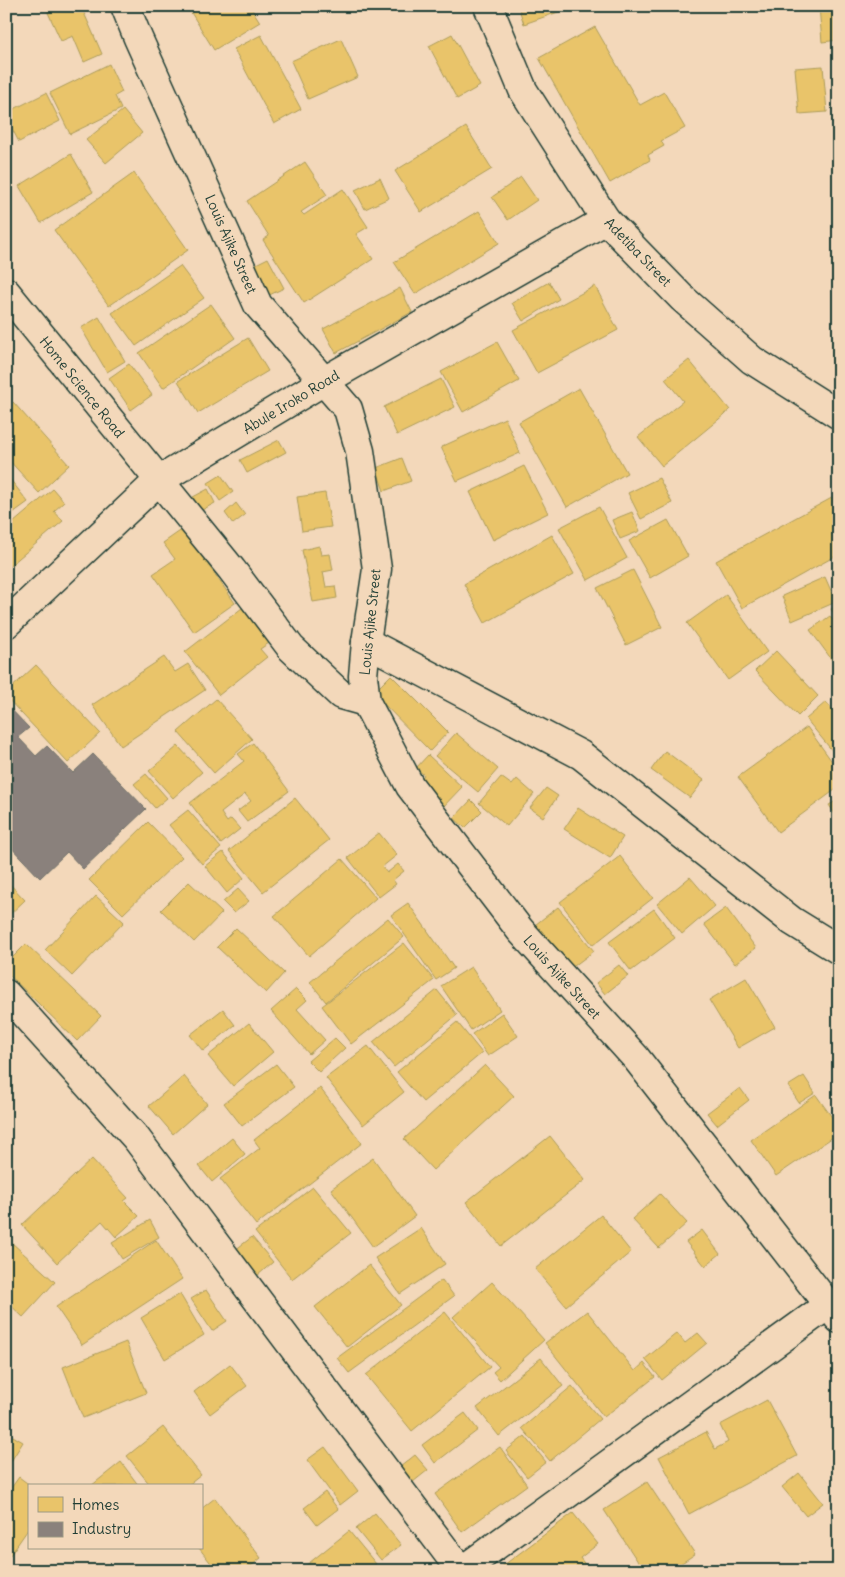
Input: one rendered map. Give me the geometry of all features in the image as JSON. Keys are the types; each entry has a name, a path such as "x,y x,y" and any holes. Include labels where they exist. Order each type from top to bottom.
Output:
{"street":[{"name":"Louis Ajike Street","path":"125,6 258,305 348,409 360,451 377,569 363,676 366,702 410,786 520,930 636,1058 833,1312"},
{"name":"Adetiba Street","path":"488,6 523,90 606,220 682,298 752,360 839,415"},
{"name":"Abule Iroko Road","path":"6,624 158,481 324,382 606,220"},
{"name":"Home Science Road","path":"6,292 232,570 291,648 341,696 366,702"},
{"path":"366,642 581,755 792,921 839,950"},
{"path":"6,994 136,1138 461,1571 833,1312"}],"building: Homes":[{"path":"45,6 81,6 102,54 84,62 73,36 61,41"},
{"path":"187,6 250,6 260,22 214,50"},
{"path":"518,6 563,6 564,10 524,24"},
{"path":"819,6 839,6 839,40 822,42"},
{"path":"595,27 640,105 664,92 685,128 661,141 664,146 648,155 650,160 610,183 539,58"},
{"path":"452,34 480,86 457,99 429,46"},
{"path":"261,35 301,109 274,124 234,49"},
{"path":"341,39 358,77 308,99 291,61"},
{"path":"109,64 122,92 115,96 121,109 70,134 50,93"},
{"path":"823,66 827,112 799,114 795,68"},
{"path":"46,93 60,121 19,142 6,117 6,113"},
{"path":"123,110 142,133 106,163 86,140"},
{"path":"466,127 492,169 421,212 395,171"},
{"path":"71,154 93,192 41,223 19,186"},
{"path":"305,162 327,195 301,212 304,215 343,189 368,227 356,234 373,259 304,303 263,240 269,236 247,201"},
{"path":"134,173 188,250 109,306 54,230"},
{"path":"521,177 537,200 508,220 492,197"},
{"path":"380,178 389,198 365,209 355,190"},
{"path":"479,211 499,243 415,294 394,262"},
{"path":"268,258 284,288 259,300 244,270"},
{"path":"180,266 204,298 136,346 112,313"},
{"path":"549,282 559,299 523,321 512,303"},
{"path":"595,286 618,330 537,373 513,330"},
{"path":"400,288 412,312 336,353 323,329"},
{"path":"211,304 235,338 163,388 139,353"},
{"path":"99,317 125,361 107,372 81,328"},
{"path":"248,338 268,371 198,413 178,381"},
{"path":"497,342 519,381 463,412 441,372"},
{"path":"689,360 730,410 662,466 638,437 683,401 665,379"},
{"path":"129,364 152,395 131,410 109,378"},
{"path":"441,379 455,407 397,435 384,407"},
{"path":"579,388 627,473 567,507 519,422"},
{"path":"13,402 69,465 39,493 6,457 6,408"},
{"path":"505,418 520,453 457,481 441,447"},
{"path":"279,440 286,452 247,473 240,460"},
{"path":"402,458 411,481 384,491 376,468"},
{"path":"524,466 548,513 493,540 470,492"},
{"path":"6,474 28,502 6,518"},
{"path":"221,475 233,492 220,501 208,483"},
{"path":"659,478 672,503 641,519 628,493"},
{"path":"53,489 64,502 54,511 63,521 6,569 6,529"},
{"path":"208,489 215,503 200,511 193,497"},
{"path":"325,493 331,527 302,531 297,497"},
{"path":"839,494 839,554 742,608 716,561"},
{"path":"236,503 245,515 233,524 225,513"},
{"path":"599,507 627,558 588,580 559,528"},
{"path":"632,512 640,531 620,539 612,520"},
{"path":"668,520 688,556 650,578 629,541"},
{"path":"183,529 235,603 194,632 153,574 175,559 163,543"},
{"path":"552,535 574,574 485,623 464,584"},
{"path":"319,546 321,555 330,554 333,570 323,572 326,587 335,586 337,598 313,602 302,550"},
{"path":"633,570 662,627 626,645 597,588"},
{"path":"825,577 836,602 792,621 782,596"},
{"path":"726,595 767,652 728,680 687,623"},
{"path":"839,604 839,621 831,609"},
{"path":"242,608 269,643 260,649 267,657 219,695 185,652"},
{"path":"830,616 839,628 839,656 832,660 810,630"},
{"path":"776,651 818,696 798,716 755,671"},
{"path":"164,657 175,672 188,664 205,690 121,746 92,705"},
{"path":"36,665 100,733 68,763 6,697 6,693"},
{"path":"391,675 448,732 430,751 373,693"},
{"path":"216,699 252,739 214,773 178,732"},
{"path":"826,702 839,717 839,759 806,719"},
{"path":"807,727 839,771 839,787 778,832 738,777"},
{"path":"456,733 498,769 478,792 435,756"},
{"path":"253,743 289,791 247,822 238,811 251,801 245,794 221,813 227,822 231,819 240,829 221,844 190,803 244,761 238,754"},
{"path":"178,746 202,772 173,798 149,771"},
{"path":"665,751 704,780 690,798 651,770"},
{"path":"428,755 462,787 441,809 416,784 424,775 416,768"},
{"path":"146,774 167,798 155,808 134,784"},
{"path":"501,777 512,785 517,779 534,794 507,826 479,803"},
{"path":"546,788 558,796 543,817 530,808"},
{"path":"295,798 329,840 263,892 229,851"},
{"path":"839,799 839,820 829,805"},
{"path":"471,800 482,811 465,828 454,818"},
{"path":"578,808 623,837 610,858 564,829"},
{"path":"188,810 221,848 202,864 169,825"},
{"path":"148,822 182,857 123,914 89,880"},
{"path":"379,833 397,855 382,867 387,873 398,864 404,871 393,880 396,884 379,897 348,858"},
{"path":"223,852 244,878 227,893 205,866"},
{"path":"620,856 653,898 593,945 560,902"},
{"path":"342,859 376,898 309,956 274,916"},
{"path":"690,877 715,906 682,934 657,904"},
{"path":"6,880 25,900 6,918"},
{"path":"189,882 222,913 194,942 161,910"},
{"path":"238,889 249,901 234,913 223,902"},
{"path":"96,896 124,922 72,976 45,950"},
{"path":"408,903 454,968 436,980 391,915"},
{"path":"558,907 594,951 566,972 531,928"},
{"path":"726,908 756,948 735,964 704,924"},
{"path":"654,909 675,938 631,971 609,942"},
{"path":"388,918 404,937 326,1002 310,982"},
{"path":"236,928 284,973 266,993 217,947"},
{"path":"404,943 434,980 351,1044 322,1006"},
{"path":"26,944 101,1016 77,1041 6,972 6,964"},
{"path":"619,965 628,976 605,994 596,983"},
{"path":"471,967 500,1010 471,1030 441,986"},
{"path":"746,978 775,1027 738,1048 709,1000"},
{"path":"296,989 307,1000 297,1009 325,1040 309,1054 271,1011"},
{"path":"437,990 457,1015 394,1067 373,1042"},
{"path":"223,1009 235,1025 203,1051 190,1035"},
{"path":"502,1013 518,1036 488,1056 472,1034"},
{"path":"457,1022 482,1053 423,1102 397,1072"},
{"path":"249,1023 273,1052 233,1086 208,1056"},
{"path":"335,1038 345,1048 319,1072 308,1061"},
{"path":"368,1046 404,1092 363,1125 326,1078"},
{"path":"276,1064 294,1087 242,1126 224,1103"},
{"path":"485,1065 514,1096 433,1170 404,1139"},
{"path":"184,1076 207,1104 173,1134 149,1106"},
{"path":"804,1076 815,1093 799,1103 788,1086"},
{"path":"320,1088 362,1143 256,1225 220,1179 260,1148 254,1140"},
{"path":"740,1088 749,1100 717,1125 707,1113"},
{"path":"816,1095 839,1127 839,1133 776,1176 751,1140"},
{"path":"550,1136 585,1180 501,1246 466,1202"},
{"path":"232,1138 245,1154 212,1182 199,1166"},
{"path":"373,1158 415,1216 373,1247 331,1189"},
{"path":"92,1159 128,1198 124,1201 139,1216 116,1237 102,1221 57,1263 22,1225"},
{"path":"313,1187 351,1233 292,1279 255,1232"},
{"path":"660,1194 687,1223 659,1248 632,1219"},
{"path":"601,1215 631,1252 566,1306 535,1269"},
{"path":"150,1220 159,1237 122,1259 112,1243"},
{"path":"421,1228 445,1264 400,1294 375,1258"},
{"path":"702,1230 720,1254 705,1266 686,1242"},
{"path":"252,1237 273,1262 257,1276 235,1250"},
{"path":"156,1240 182,1279 82,1345 56,1307"},
{"path":"11,1242 55,1282 23,1317 6,1301 6,1246"},
{"path":"369,1265 401,1305 347,1347 315,1307"},
{"path":"442,1280 454,1296 349,1373 337,1358"},
{"path":"492,1282 544,1340 500,1380 493,1372 499,1367 453,1317"},
{"path":"206,1290 227,1321 212,1331 191,1299"},
{"path":"180,1294 204,1335 165,1359 141,1318"},
{"path":"587,1311 635,1371 644,1363 655,1377 604,1417 545,1343"},
{"path":"445,1312 490,1367 412,1431 366,1375"},
{"path":"677,1333 685,1343 698,1333 707,1343 662,1380 645,1359"},
{"path":"126,1342 146,1393 83,1418 63,1367"},
{"path":"541,1358 563,1386 499,1436 477,1408"},
{"path":"230,1364 247,1386 210,1414 194,1392"},
{"path":"572,1386 600,1419 550,1461 522,1428"},
{"path":"767,1400 797,1456 689,1514 659,1457 706,1432 715,1449 728,1442 720,1425"},
{"path":"465,1413 478,1430 435,1463 422,1445"},
{"path":"163,1427 201,1475 190,1484 149,1484 127,1456"},
{"path":"6,1432 23,1442 8,1466 6,1465"},
{"path":"525,1436 546,1462 527,1477 506,1451"},
{"path":"325,1447 358,1491 340,1505 307,1460"},
{"path":"500,1447 527,1485 462,1532 435,1494"},
{"path":"415,1455 428,1470 413,1482 400,1467"},
{"path":"121,1462 138,1484 94,1484"},
{"path":"799,1473 823,1503 806,1516 782,1487"},
{"path":"19,1477 28,1484 28,1529 6,1561 6,1495"},
{"path":"647,1482 695,1554 670,1571 644,1571 604,1510"},
{"path":"325,1492 338,1509 317,1525 304,1508"},
{"path":"215,1498 261,1558 245,1571 217,1571 201,1550 202,1508"},
{"path":"375,1513 401,1545 381,1560 356,1529"},
{"path":"573,1513 598,1544 580,1558 590,1571 496,1571"},
{"path":"349,1531 376,1564 367,1571 299,1571"}],"building: Industry":[{"path":"6,704 29,728 18,737 36,756 47,746 73,773 93,754 146,809 83,869 67,852 40,878 6,842"}]}
